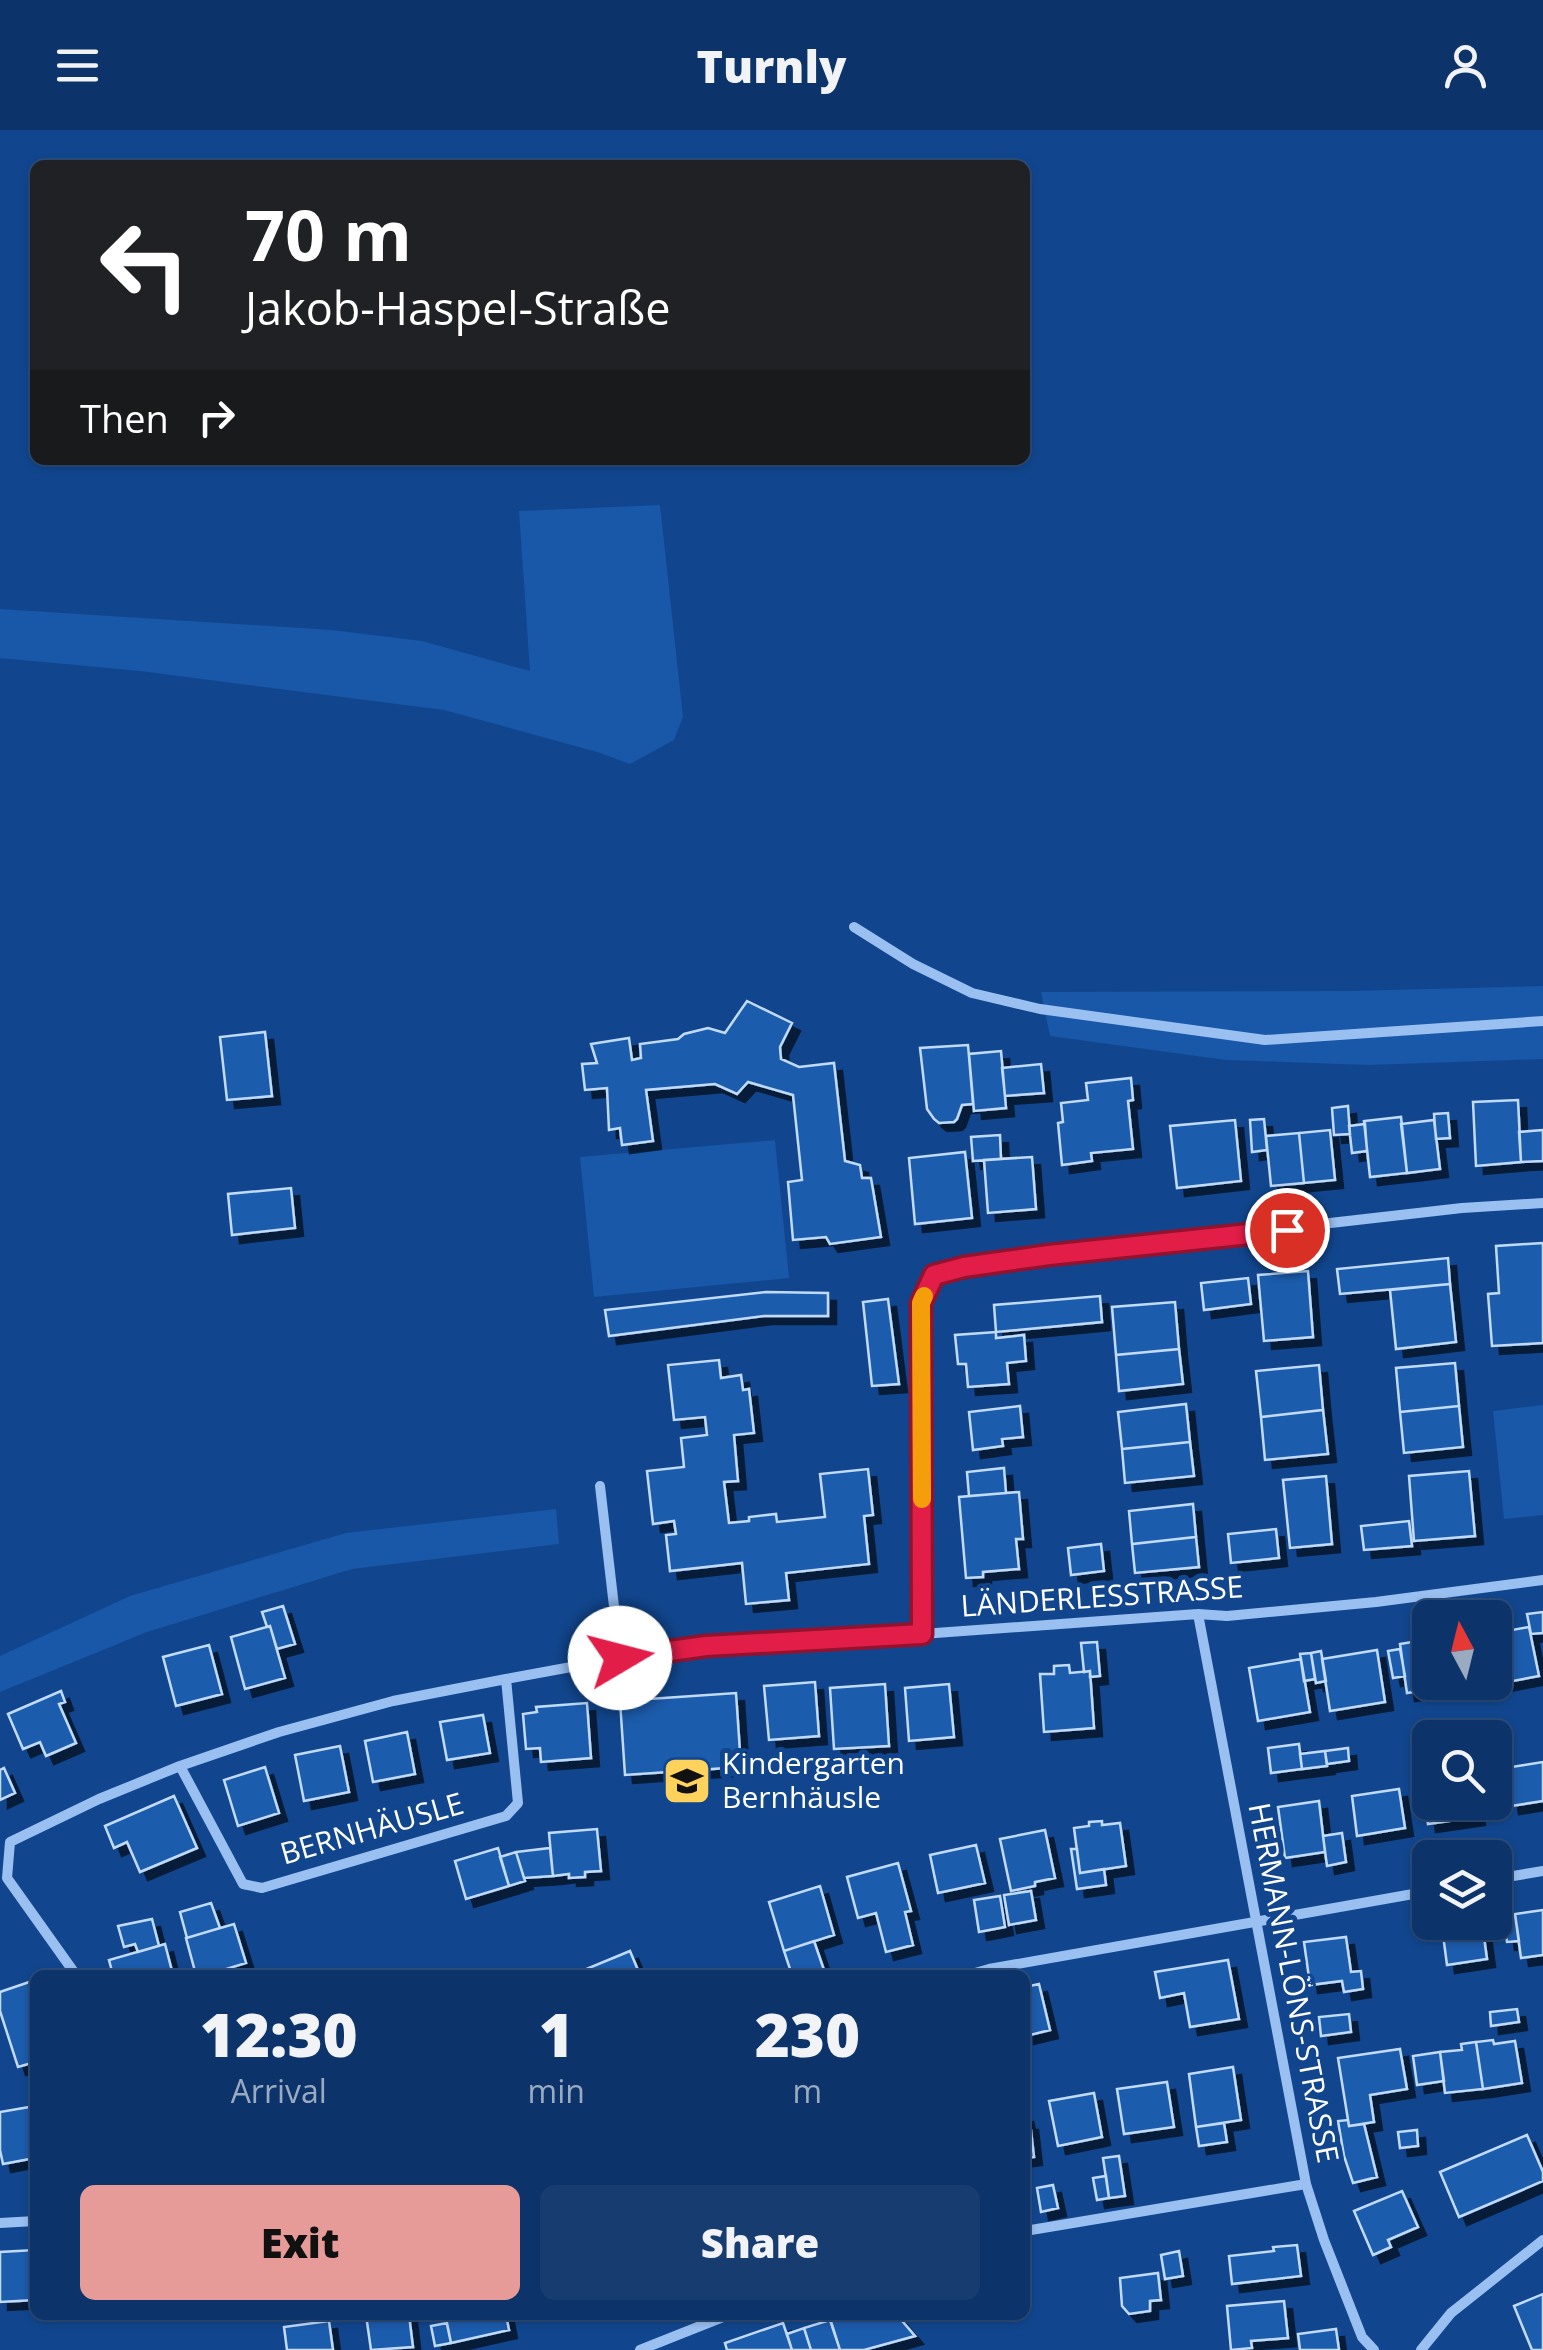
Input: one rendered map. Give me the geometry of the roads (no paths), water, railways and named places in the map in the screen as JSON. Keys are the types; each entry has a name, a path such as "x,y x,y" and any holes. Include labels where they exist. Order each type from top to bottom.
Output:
{"street":[{"path":"854,926 914,964 972,993 1040,1009 1265,1040 1543,1021"},
{"path":"922,1634 921,1303 934,1275 1049,1255 1462,1208 1543,1203"},
{"path":"600,1486 620,1658"},
{"name":"LÄNDERLESSTRASSE","path":"72,1970 6,1878 10,1842 98,1799 180,1766 279,1732 393,1701 620,1658 706,1646 1198,1614 1227,1616 1543,1580"},
{"name":"HERMANN-LÖNS-STRASSE","path":"1198,1614 1306,2184 1362,2336 1374,2350"},
{"name":"BERNHÄUSLE","path":"180,1766 243,1884 262,1888 506,1816 518,1803 506,1679"},
{"path":"1512,1876 1543,1871"},
{"path":"986,1970 1412,1894"},
{"path":"1030,2229 1306,2184"},
{"path":"0,2223 30,2220"},
{"path":"1420,2350 1451,2313 1543,2240"},
{"path":"640,2350 715,2320"}],"place":[{"name":"Kindergarten Bernhäusle","path":"687,1781"}]}
